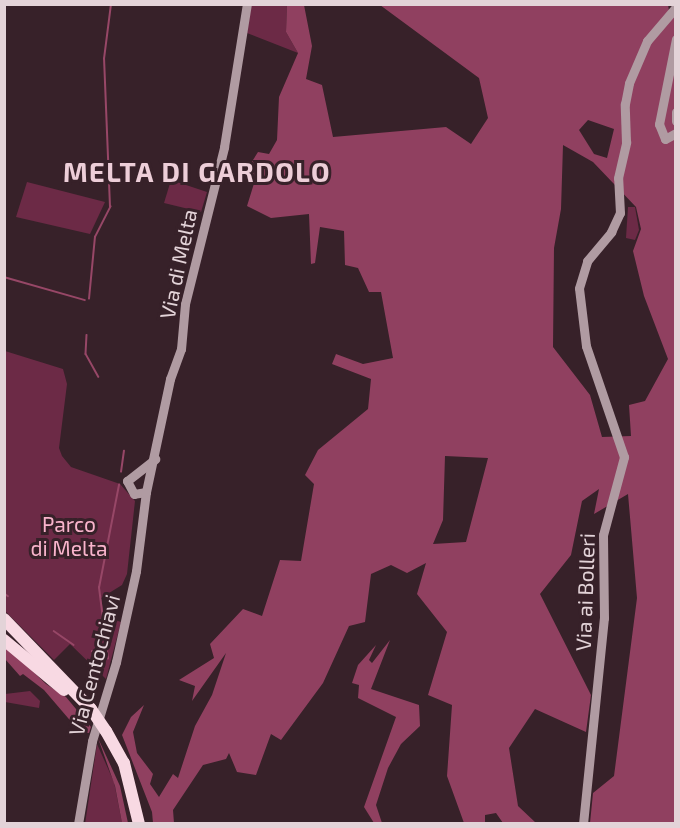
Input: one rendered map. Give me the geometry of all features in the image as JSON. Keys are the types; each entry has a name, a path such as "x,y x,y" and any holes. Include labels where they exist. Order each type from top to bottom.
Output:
{"highway":[{"path":"4,619 89,713 124,763 139,824"},
{"path":"4,630 89,713"},
{"path":"4,640 64,690"},
{"path":"104,734 123,785 132,824"}],"street":[{"name":"Via di Melta","path":"142,494 155,459 170,379 181,349 185,304 224,147 247,4"},
{"name":"Via ai Bolleri","path":"583,824 604,618 603,535 624,457 586,346 579,288 587,261 611,232 620,213 618,178 626,142 625,104 637,62 647,42 675,7"},
{"path":"675,39 659,124 665,139 675,133"},
{"path":"675,112 675,121"},
{"path":"142,494 129,490 126,483 130,475 139,472 155,459"},
{"path":"139,472 149,480"},
{"name":"Via Centochiavi","path":"78,824 92,741 123,635 146,516 142,494"}],"green space":[{"path":"251,5 287,5 286,32 298,53 247,33"},
{"path":"171,180 207,192 201,212 164,203"},
{"path":"27,182 105,202 90,234 16,217"},
{"path":"628,207 635,207 639,230 635,240 626,238"},
{"name":"Parco di Melta","path":"5,351 63,369 67,384 59,448 62,456 71,467 120,484 135,501 127,574 122,585 101,598 104,616 121,622 106,679 70,644 54,660 5,611"},
{"path":"30,691 40,701 39,708 5,702 5,694"},
{"path":"97,744 114,782 122,823 85,824"}],"shaded area":[{"path":"668,4 669,11 675,5 675,823 590,823 593,793 614,776 637,598 628,494 594,514 599,489 582,501 571,555 540,594 591,695 586,732 535,709 509,748 518,806 536,823 503,823 496,813 485,815 485,823 464,823 447,776 452,705 428,695 447,632 417,594 426,563 407,573 391,565 371,574 365,622 349,626 323,683 281,740 271,734 256,775 237,772 229,753 226,759 203,765 173,810 174,823 153,823 152,812 122,735 131,717 144,705 133,732 137,753 153,774 150,784 159,797 173,774 178,778 195,726 212,695 226,653 192,701 195,686 179,680 214,658 210,644 243,609 262,616 280,560 301,561 314,484 305,475 318,450 368,409 371,379 332,364 336,354 363,364 393,358 381,292 369,292 358,268 345,265 344,231 320,227 315,263 311,264 309,214 271,218 247,206 256,177 246,171 258,152 269,154 277,140 279,97 298,53 286,32 287,5 304,5 312,46 306,79 322,85 333,137 446,127 471,144 488,118 479,78 380,5","holes":["588,120 614,129 607,158 594,154 579,130","563,145 593,162 636,207 641,229 633,251 644,296 668,359 645,401 629,405 631,436 602,437 590,395 553,347 554,248 561,209","445,456 488,458 466,542 433,544 443,520"]},
{"path":"390,640 371,689 419,705 420,726 401,744 388,768 376,805 382,823 374,823 364,807 396,717 358,698 359,685 352,683 358,665 376,645 369,660 372,663"},
{"path":"5,645 46,684 66,697 91,727 89,733 80,732 44,690 23,674 20,676 5,659"},
{"path":"98,738 120,786 128,823 122,823 115,786"}],"waterway":[{"path":"89,299 95,237 110,207 104,59 111,4"},
{"path":"4,277 85,300"},
{"path":"87,335 86,354 99,377"},
{"path":"121,472 124,451"},
{"path":"108,659 99,588 119,485"},
{"path":"4,593 8,596"},
{"path":"54,631 74,645"},
{"path":"92,651 108,657"}],"district":[{"name":"MELTA DI GARDOLO","path":"197,172"}]}
